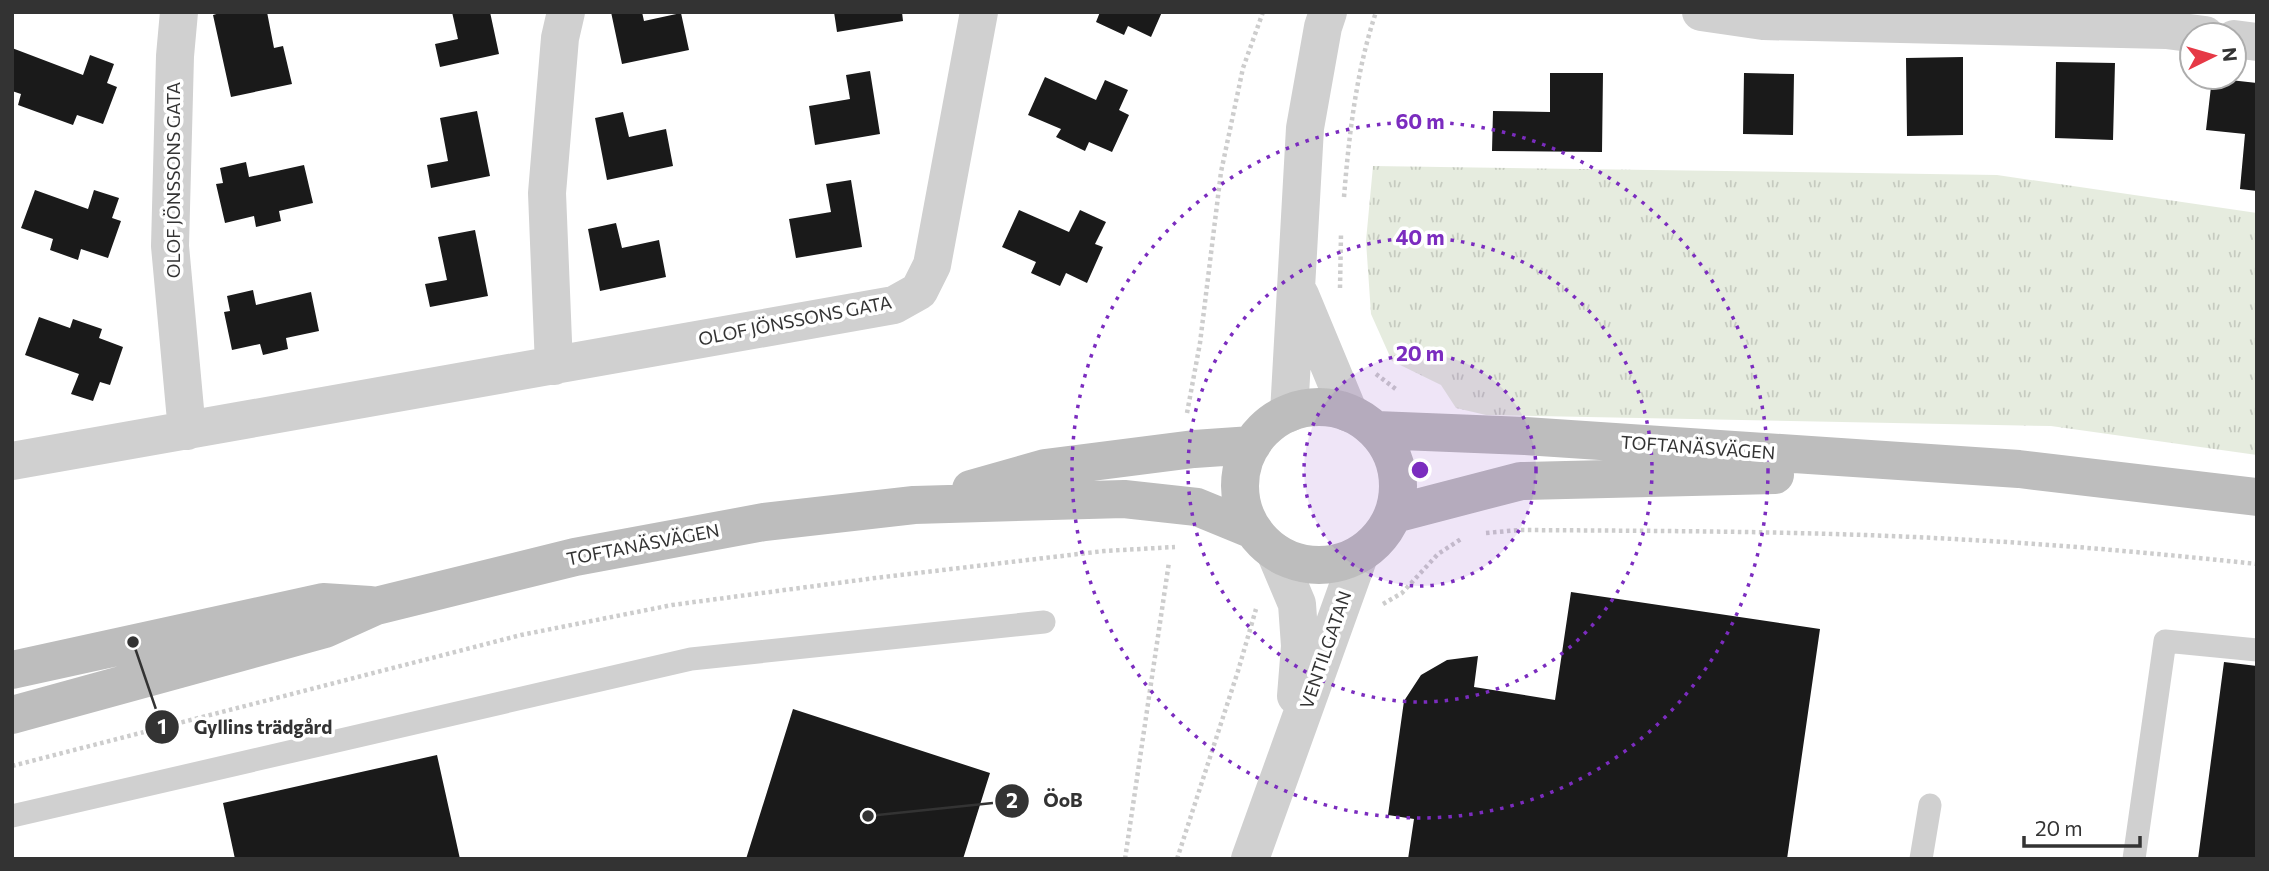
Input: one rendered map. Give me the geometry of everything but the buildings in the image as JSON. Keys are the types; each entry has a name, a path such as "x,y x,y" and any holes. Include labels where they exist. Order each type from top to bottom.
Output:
{"street":[{"name":"OLOF JÖNSSONS GATA","path":"180,12 175,56 170,246 187,431"},
{"path":"554,366 547,192 561,38 566,12"},
{"name":"OLOF JÖNSSONS GATA","path":"12,461 894,304 919,291 932,265 979,12"},
{"path":"1289,413 1305,128 1328,12"},
{"path":"1701,12 1763,21 2178,32"},
{"path":"1296,285 1363,421 1390,450 1399,480 1394,514 1379,539 1359,556"},
{"name":"TOFTANÄSVÄGEN","path":"1264,541 1242,505 1240,478 1252,445 1268,425 1289,413 1318,407 1363,421 1525,436 2019,469 2257,497"},
{"name":"TOFTANÄSVÄGEN","path":"914,505 1045,468 1194,449 1252,445"},
{"name":"TOFTANÄSVÄGEN","path":"1394,514 1521,481 2019,469"},
{"name":"TOFTANÄSVÄGEN","path":"12,715 325,629 376,606 602,552 764,522 914,505 1124,499 1197,507 1303,564 1331,565 1359,556"},
{"name":"VENTILGATAN","path":"1264,541 1297,604 1300,646 1293,743"},
{"name":"VENTILGATAN","path":"1250,859 1359,556"},
{"name":"TOFTANÄSVÄGEN","path":"12,670 323,602 376,606"}],"lane":[{"path":"12,816 691,659 1044,622"},
{"path":"2134,859 2165,641 2257,650"},
{"path":"1922,859 1930,805"}],"path":[{"path":"1186,418 1200,343 1221,172 1243,68 1263,12"},
{"path":"1343,204 1350,130 1370,29 1376,12"},
{"path":"1340,289 1342,228"},
{"path":"1369,367 1393,388 1402,392"},
{"path":"1444,500 1468,535 1519,530 1729,532 1956,539 2126,550 2257,564"},
{"path":"12,766 522,635 672,604 1077,554 1181,547"},
{"path":"1125,859 1169,562"},
{"path":"1177,859 1256,607"}],"green space":[{"path":"1373,166 1997,175 2257,213 2257,455 2051,426 1486,415 1456,408 1441,385 1392,361 1371,314 1366,241"}],"place":[{"name":"Gyllins trädgård","path":"133,642"},
{"name":"ÖoB","path":"868,816"}]}
